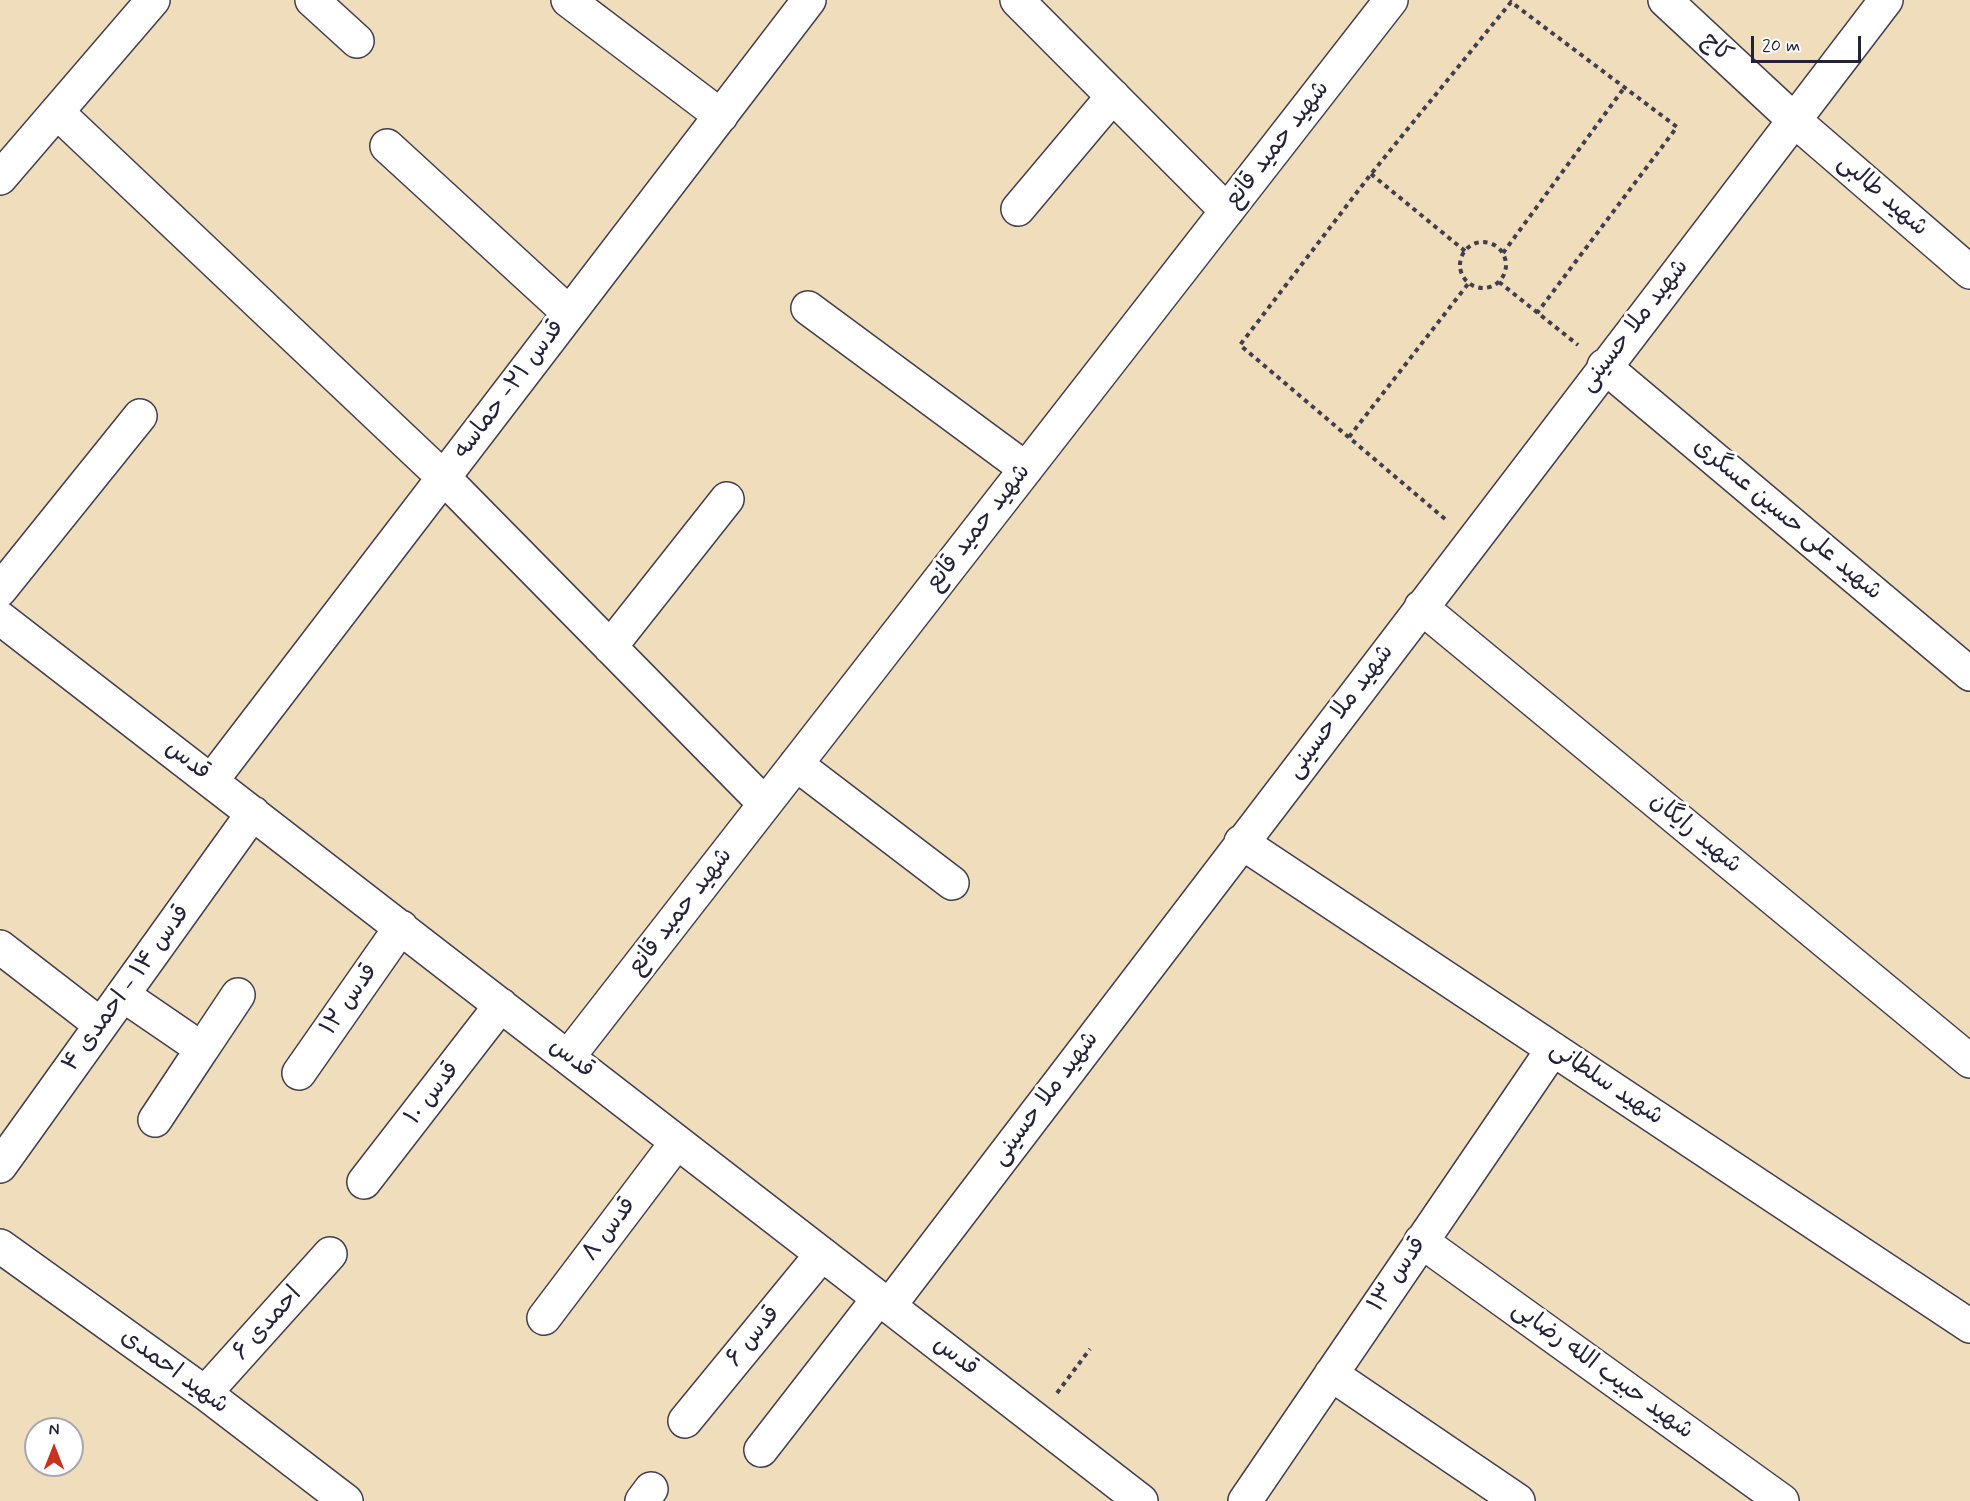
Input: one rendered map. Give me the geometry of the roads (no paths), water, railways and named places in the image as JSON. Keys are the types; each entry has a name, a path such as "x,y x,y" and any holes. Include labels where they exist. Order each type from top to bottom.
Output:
{"street":[{"path":"312,0 357,41"},
{"path":"568,0 721,116"},
{"name":"قدس ۲۱- حماسه","path":"212,780 809,0"},
{"path":"1017,0 1227,211"},
{"name":"شهید حمید قانع","path":"568,1057 1391,0"},
{"name":"کاج","path":"1665,0 1794,120"},
{"name":"شهید ملا حسینی","path":"761,1450 884,1302 1241,842 1886,0"},
{"path":"0,177 57,112 147,2"},
{"path":"1018,209 1113,96"},
{"path":"57,112 444,478 765,804"},
{"name":"شهید طالبی","path":"1794,120 1970,272"},
{"path":"387,146 569,313"},
{"path":"808,308 1026,469"},
{"name":"شهید علی حسین عسگری","path":"1604,366 1970,674"},
{"path":"0,590 140,416"},
{"path":"610,647 727,500"},
{"name":"شهید رایگان","path":"1421,607 1970,1061"},
{"name":"قدس","path":"0,618 1141,1501"},
{"path":"796,764 952,882"},
{"name":"قدس ۱۴ - احمدی ۴","path":"0,1166 253,813"},
{"name":"شهید سلطانی","path":"1241,842 1970,1326"},
{"name":"قدس ۱۲","path":"299,1073 401,927"},
{"path":"0,947 101,1025"},
{"path":"123,995 202,1049"},
{"path":"155,1120 238,995"},
{"name":"قدس ۱۰","path":"364,1182 501,1005"},
{"name":"قدس ۱۳","path":"1245,1501 1552,1049"},
{"name":"قدس ۸","path":"544,1318 677,1142"},
{"name":"شهید حبیب الله رضایی","path":"1421,1241 1782,1501"},
{"name":"شهید احمدی","path":"0,1246 205,1393 330,1496"},
{"name":"احمدی ۶","path":"205,1393 330,1254"},
{"name":"قدس ۶","path":"685,1421 822,1254"},
{"path":"1330,1374 1518,1501"}]}
